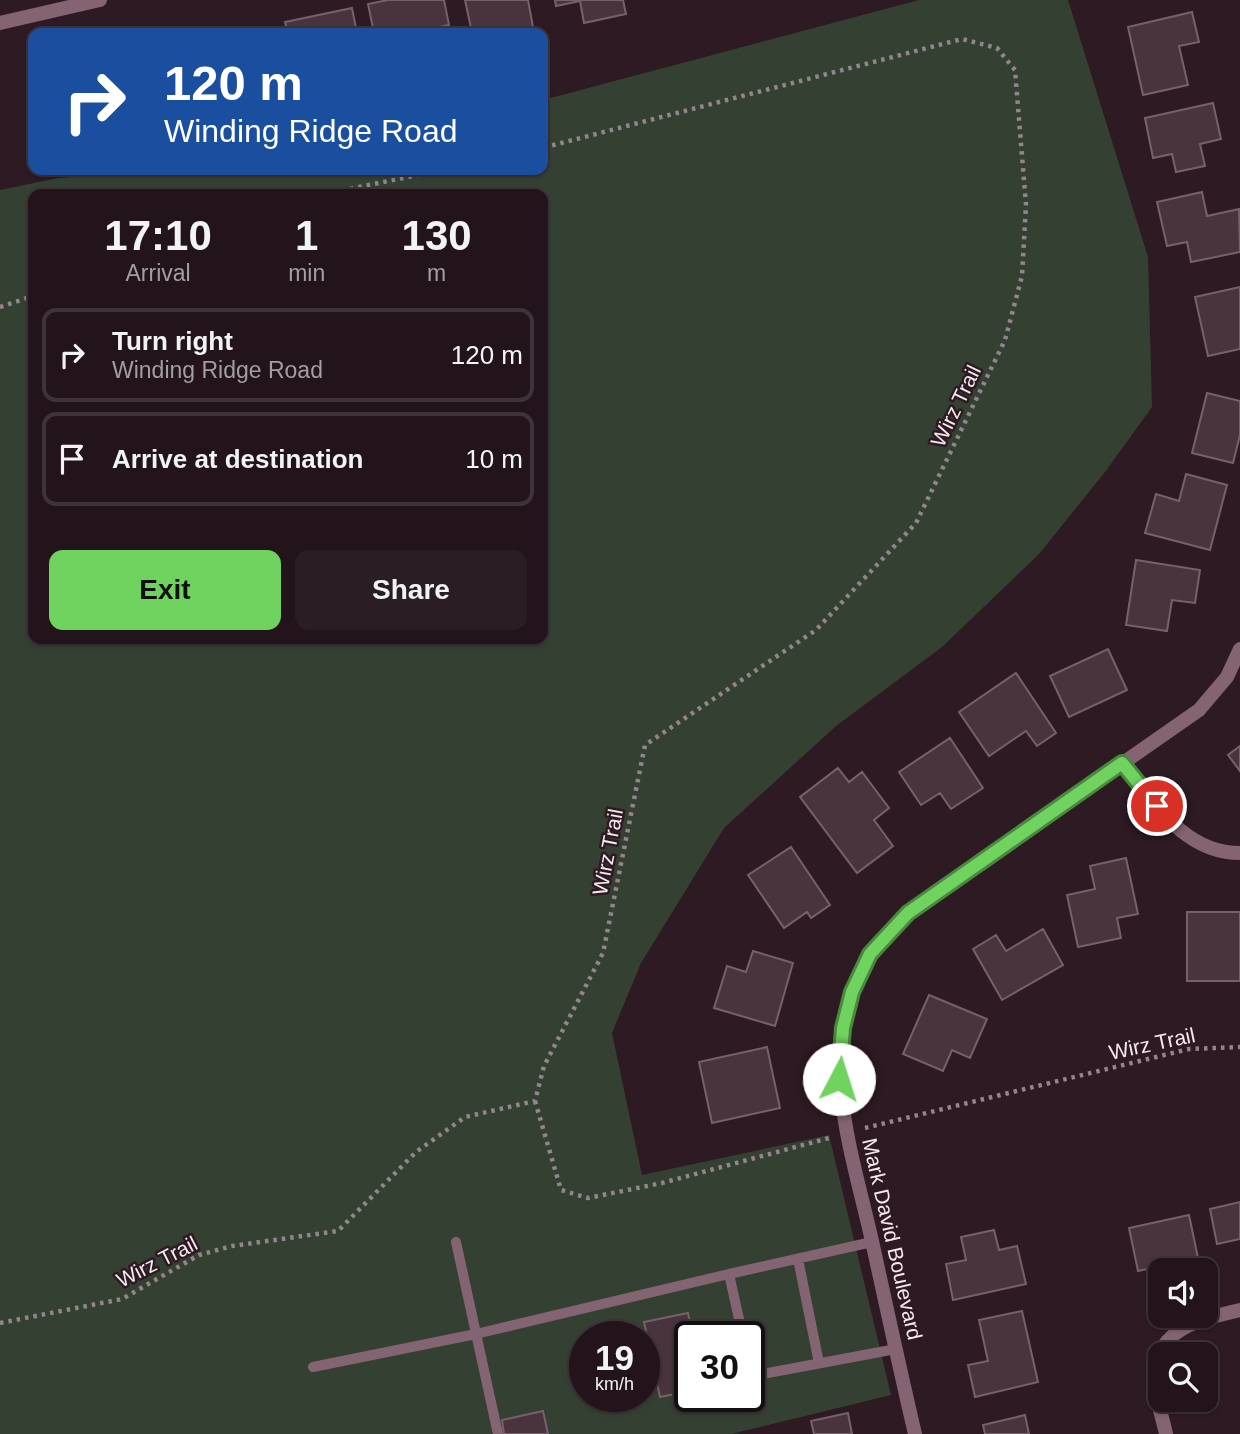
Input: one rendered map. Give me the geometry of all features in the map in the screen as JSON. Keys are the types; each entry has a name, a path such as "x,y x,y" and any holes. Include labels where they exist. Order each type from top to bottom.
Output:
{"street":[{"path":"0,23 100,0"},
{"name":"Mark David Boulevard","path":"915,1434 846,1133 839,1079 843,1028 852,992 870,954 908,913 1199,710 1227,677 1240,649"},
{"path":"1122,763 1173,825 1199,845 1240,853"},
{"path":"1166,1434 1156,1390 1156,1368 1161,1346 1178,1331 1204,1318 1240,1310"}],"lane":[{"path":"456,1242 498,1434"},
{"path":"313,1367 476,1334 872,1242"},
{"path":"798,1259 819,1363"},
{"path":"729,1274 739,1321"},
{"path":"765,1373 895,1349"}],"path":[{"name":"Wirz Trail","path":"0,1324 122,1299 199,1255 232,1246 338,1231 416,1152 465,1117 535,1101 544,1066 603,953 645,745 816,630 916,523 1005,340 1022,276 1026,205 1015,70 997,48 962,39 548,146"},
{"path":"349,189 418,175"},
{"path":"0,307 28,298"},
{"name":"Wirz Trail","path":"868,1128 1189,1049 1240,1047"},
{"path":"535,1101 561,1190 588,1198 662,1183 829,1138"}],"green space":[{"path":"919,0 1068,0 1148,257 1152,407 1105,472 1039,554 942,647 836,726 724,828 641,963 612,1033 642,1175 829,1135 891,1395 731,1434 0,1434 0,190 58,178 101,175 548,175 548,99"}],"building":[{"path":"388,0 444,0 449,25 435,28 373,28 368,4"},
{"path":"465,0 528,0 533,27 471,28"},
{"path":"555,0 623,0 626,14 584,23 580,1 556,6"},
{"path":"352,8 356,28 287,28 285,22"},
{"path":"1192,12 1199,42 1179,46 1188,85 1143,95 1128,27"},
{"path":"1213,103 1221,139 1200,144 1205,166 1176,172 1172,154 1153,158 1145,118"},
{"path":"1202,192 1207,216 1239,209 1240,252 1191,262 1187,242 1167,246 1157,202"},
{"path":"1240,287 1240,349 1208,356 1195,297"},
{"path":"1207,393 1240,401 1240,435 1233,463 1192,453"},
{"path":"1186,474 1227,485 1210,550 1145,533 1156,494 1179,501"},
{"path":"1136,560 1200,570 1195,603 1172,600 1167,631 1126,625"},
{"path":"1108,649 1127,690 1069,717 1050,676"},
{"path":"1016,673 1056,733 1037,746 1026,731 989,756 959,712"},
{"path":"950,738 983,788 951,809 940,793 921,805 899,772"},
{"path":"1240,746 1240,771 1228,755"},
{"path":"838,768 849,782 862,772 889,808 874,820 893,846 857,873 800,797"},
{"path":"791,847 830,905 811,918 807,912 784,928 748,875"},
{"path":"1126,858 1138,914 1117,918 1121,938 1078,947 1067,895 1095,889 1090,866"},
{"path":"1187,912 1240,912 1240,981 1187,981"},
{"path":"1043,929 1063,965 1002,1000 973,949 996,935 1006,951"},
{"path":"753,951 793,963 775,1026 714,1008 727,966 746,972"},
{"path":"929,995 987,1019 970,1058 952,1050 943,1071 903,1054"},
{"path":"767,1047 780,1108 712,1123 699,1062"},
{"path":"1240,1202 1240,1239 1217,1244 1210,1209"},
{"path":"1189,1215 1198,1258 1148,1258 1148,1269 1138,1271 1129,1228"},
{"path":"994,1230 999,1250 1017,1246 1026,1284 953,1300 946,1264 966,1260 961,1237"},
{"path":"1022,1311 1038,1382 975,1397 968,1365 988,1361 979,1320"},
{"path":"688,1313 690,1321 674,1321 674,1394 660,1397 660,1321 649,1321"},
{"path":"543,1411 548,1434 504,1434 502,1420"},
{"path":"848,1413 852,1434 814,1434 811,1421"},
{"path":"1025,1415 1029,1434 985,1434 983,1425"}],"route":[{"path":"839,1079 843,1028 852,992 870,954 908,913 1122,763 1157,806"}]}
